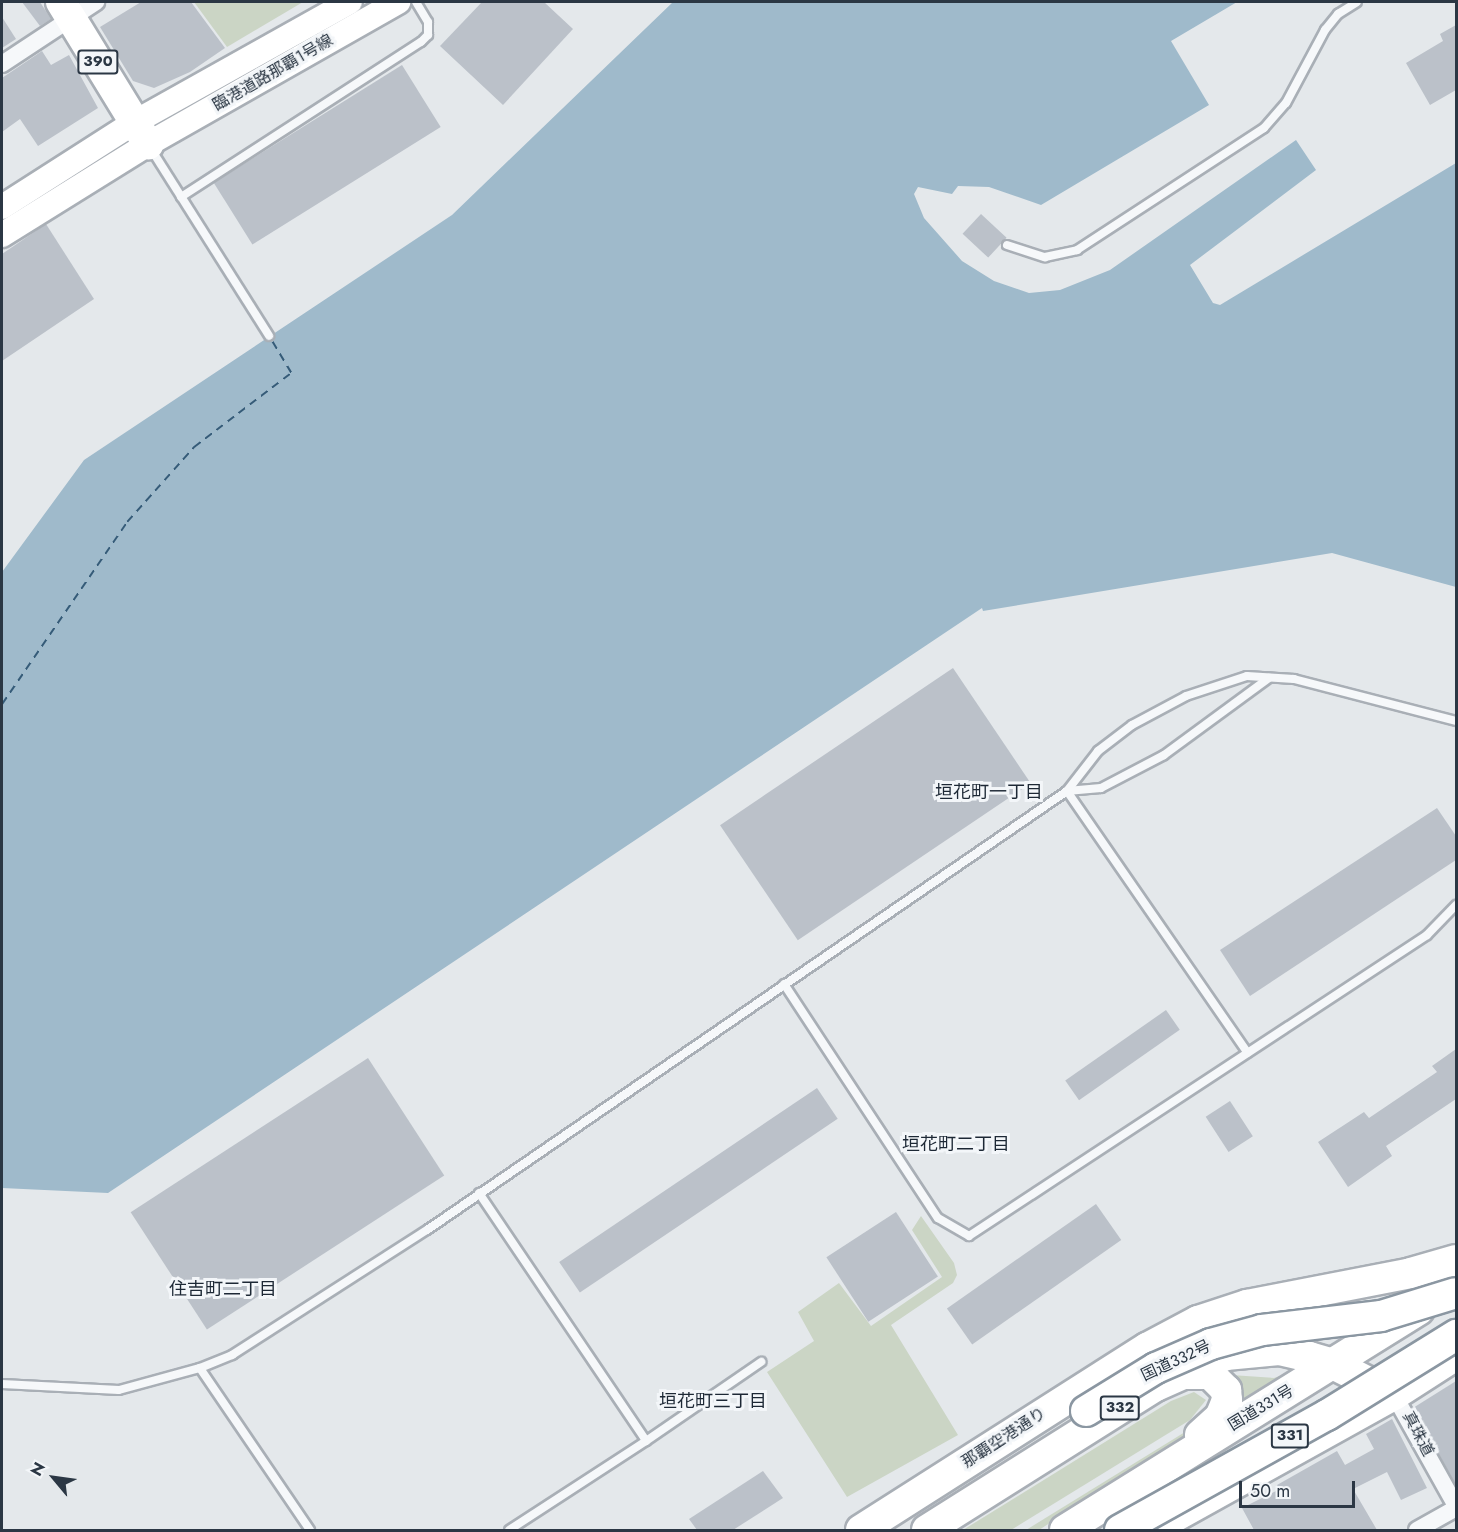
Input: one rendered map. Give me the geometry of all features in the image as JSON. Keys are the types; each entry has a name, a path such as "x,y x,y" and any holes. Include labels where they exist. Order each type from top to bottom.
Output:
{"highway":[{"name":"390","path":"66,10 141,133"},
{"name":"国道332号","path":"1147,1348 1198,1321 1247,1305 1411,1273 1456,1260"},
{"name":"国道331号","path":"1065,1530 1456,1286"},
{"name":"国道332号","path":"897,1530 1156,1368 1210,1344 1262,1330 1381,1316 1456,1293"},
{"path":"1147,1348 1220,1323 1294,1310 1352,1315 1380,1334 1388,1351 1394,1395"},
{"name":"331","path":"1120,1530 1327,1415 1456,1335"},
{"name":"那覇空港通り","path":"861,1530 1147,1348"},
{"name":"国道332号","path":"927,1530 1179,1375 1226,1355 1253,1350 1279,1350 1333,1364 1394,1395"},
{"name":"331","path":"1167,1526 1394,1395 1456,1355"},
{"path":"1141,1481 1217,1422 1226,1406 1226,1390 1212,1375 1179,1375"}],"street":[{"path":"2,64 66,10 96,2"},
{"name":"臨港道路那覇1号線","path":"141,133 350,2"},
{"name":"臨港道路那覇1号線","path":"141,133 398,2"},
{"path":"2,207 141,133"},
{"path":"2,235 141,133"},
{"name":"真珠道","path":"1394,1395 1456,1507"},
{"path":"1417,1530 1456,1507"}],"lane":[{"path":"181,197 421,42 428,35 428,22 416,2"},
{"path":"1007,245 1045,257 1077,250 1264,128 1286,103 1325,30 1338,14 1357,2"},
{"path":"141,133 269,336"},
{"path":"2,1384 119,1390 200,1368 232,1355 479,1193 1067,791 1098,751 1132,725 1186,696 1247,676 1294,679 1456,721"},
{"path":"1067,791 1101,789 1164,755 1269,678"},
{"path":"1067,791 1248,1053"},
{"path":"784,984 938,1218 969,1236 1427,935 1456,905"},
{"path":"479,1193 646,1441"},
{"path":"509,1530 646,1441 761,1362"},
{"path":"200,1368 310,1530"}],"green space":[{"path":"194,2 303,2 227,47"},
{"path":"921,1216 954,1263 957,1275 953,1283 891,1325 958,1435 847,1497 767,1372 814,1341 798,1312 839,1283 871,1326 942,1277 912,1230"},
{"path":"1291,1372 1293,1376 1238,1411 1231,1375 1274,1378"},
{"path":"1194,1392 1206,1400 1190,1420 1011,1530 963,1530 1171,1401"},
{"path":"1198,1424 1202,1424 1039,1530 1026,1530"}],"water":[{"path":"673,2 1237,2 1171,41 1209,105 1041,205 989,187 958,186 952,194 918,187 914,194 924,218 962,261 994,281 1029,293 1060,290 1110,270 1296,140 1316,170 1190,265 1213,303 1220,305 1456,163 1456,587 1332,553 983,611 982,608 108,1193 2,1188 2,572 84,460 452,215"}],"building":[{"path":"22,2 40,2 51,19 40,26"},
{"path":"141,2 191,2 225,48 190,72 154,88 133,81 100,27"},
{"path":"482,2 544,2 573,29 503,105 440,46"},
{"path":"2,17 16,39 2,48"},
{"path":"1456,25 1456,90 1430,105 1406,63 1443,41 1440,34"},
{"path":"42,51 51,65 69,55 98,108 38,146 20,119 2,132 2,78"},
{"path":"402,65 441,127 252,245 214,183"},
{"path":"981,214 1007,238 988,258 963,234"},
{"path":"46,224 94,299 2,361 2,254"},
{"path":"953,668 1031,783 798,940 720,825"},
{"path":"1437,808 1456,836 1456,860 1250,996 1220,950"},
{"path":"1166,1010 1180,1030 1079,1100 1065,1081"},
{"path":"1456,1049 1456,1099 1386,1146 1392,1156 1348,1187 1318,1142 1364,1112 1369,1118 1437,1072 1432,1066"},
{"path":"368,1058 444,1175 207,1330 131,1212"},
{"path":"817,1088 838,1119 580,1293 559,1262"},
{"path":"1230,1101 1253,1136 1229,1152 1206,1117"},
{"path":"1096,1204 1121,1240 972,1344 947,1308"},
{"path":"896,1212 938,1277 868,1322 826,1257"},
{"path":"1456,1381 1456,1485 1413,1408"},
{"path":"1392,1419 1427,1488 1401,1500 1387,1472 1353,1489 1377,1530 1254,1530 1242,1508 1280,1489 1277,1485 1337,1451 1345,1465 1374,1449 1366,1434"},
{"path":"763,1471 783,1498 733,1530 697,1530 689,1519"}],"ferry route":[{"path":"2,704 127,522 194,447 291,373 271,340"}],"district":[{"name":"垣花町一丁目","path":"989,792"},
{"name":"垣花町二丁目","path":"956,1144"},
{"name":"住吉町二丁目","path":"223,1289"},
{"name":"垣花町三丁目","path":"713,1401"}]}
